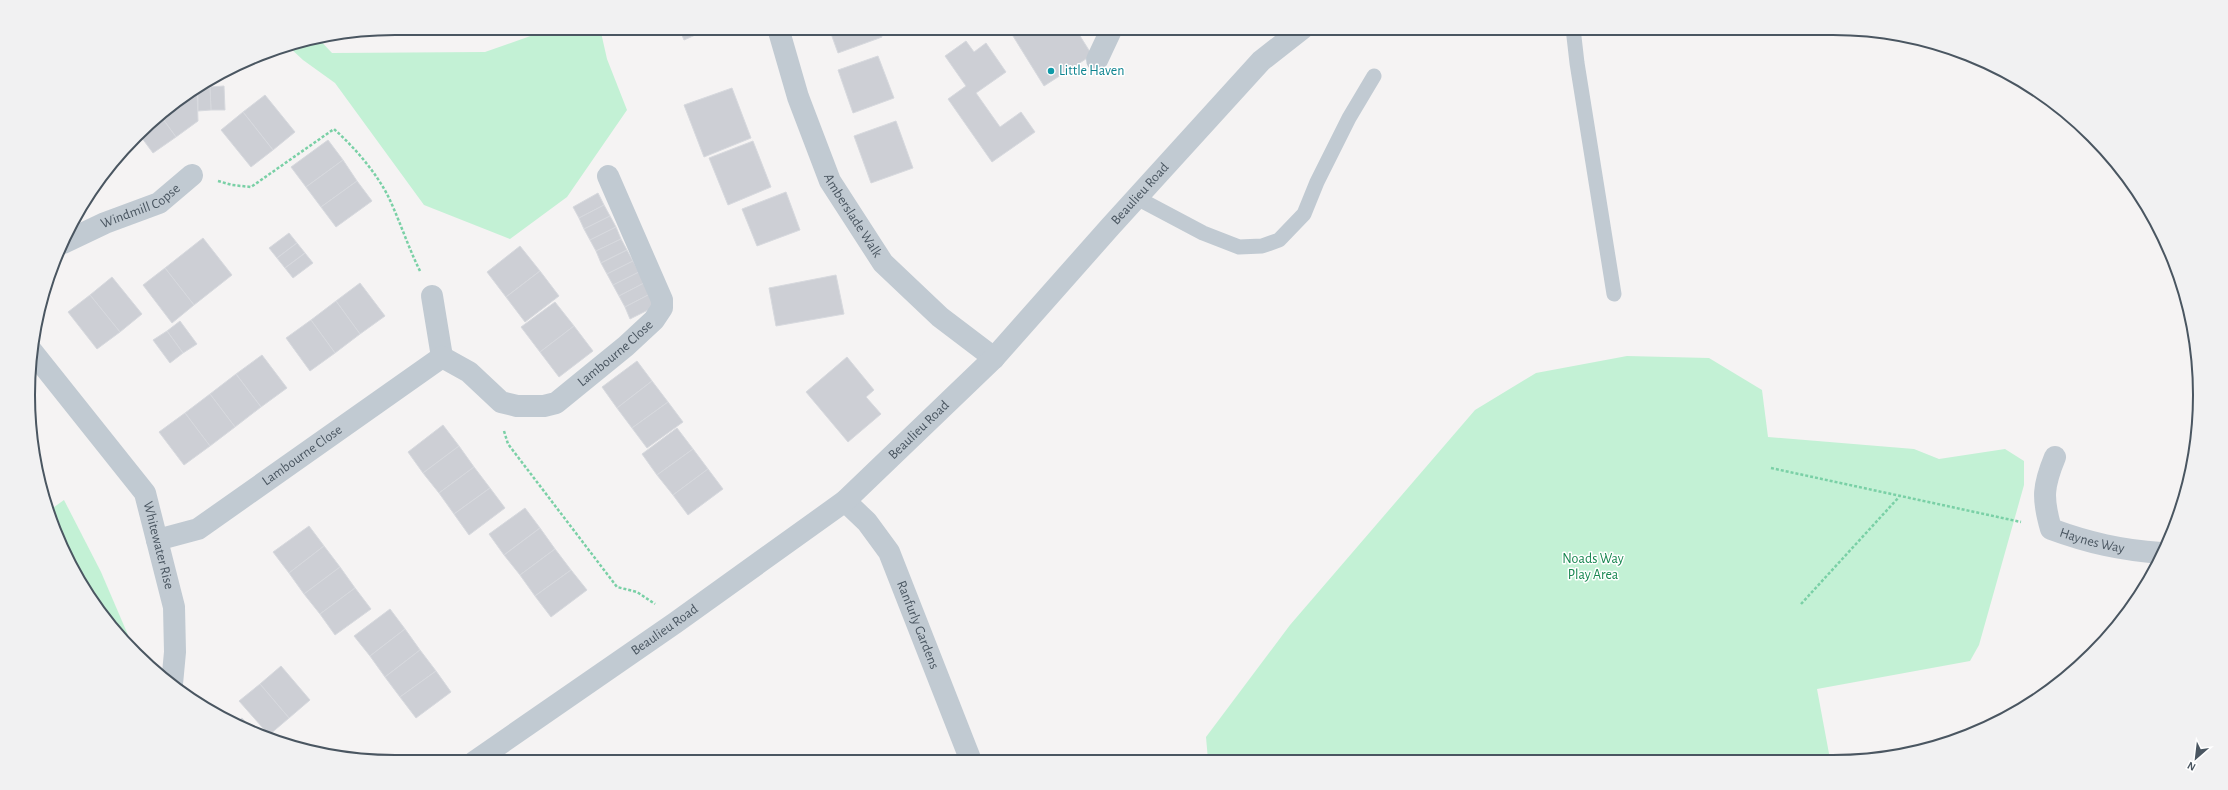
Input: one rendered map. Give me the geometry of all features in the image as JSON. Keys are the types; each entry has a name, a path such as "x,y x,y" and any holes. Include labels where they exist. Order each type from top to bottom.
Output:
{"street":[{"name":"Amberslade Walk","path":"780,35 798,97 830,181 883,263 940,317 994,358"},
{"path":"1097,60 1109,35"},
{"name":"Beaulieu Road","path":"484,755 675,623 845,501 994,358 1261,61 1294,35"},
{"name":"Windmill Copse","path":"70,239 105,222 158,203 192,175"},
{"name":"Lambourne Close","path":"502,402 532,407 556,403 626,346 654,320 662,308 662,300 608,176"},
{"path":"432,296 442,357 469,372 502,402"},
{"name":"Lambourne Close","path":"157,540 198,529 442,357"},
{"name":"Whitewater Rise","path":"37,358 145,493 174,607 175,652 173,678"},
{"name":"Haynes Way","path":"2056,457 2046,479 2044,504 2050,529 2095,544 2126,550 2157,553"},
{"name":"Ranfurly Gardens","path":"845,501 867,522 889,552 969,755"}],"lane":[{"path":"1574,35 1576,63 1614,294"},
{"path":"1137,198 1203,233 1239,247 1262,246 1279,240 1304,214 1317,182 1349,118 1374,76"}],"path":[{"path":"192,175 232,185 251,187 334,129 351,145 365,162 387,195 432,296"},
{"path":"502,402 500,420 508,444 617,587 637,592 665,610 675,623"},
{"path":"1771,468 2050,529"},
{"path":"1801,604 1899,497"}],"green space":[{"path":"533,35 602,35 607,59 627,110 567,197 510,239 424,205 335,83 303,60 292,50 322,43 332,53 485,52"},
{"name":"Noads Way Play Area","path":"1627,356 1709,358 1762,390 1768,437 1914,449 1939,459 2005,449 2024,461 2024,485 1979,645 1970,661 1817,689 1829,755 1208,755 1206,737 1290,625 1475,410 1536,373"},
{"path":"64,500 101,572 129,638 109,614 83,575 62,533 53,508"}],"building":[{"path":"682,35 695,35 684,40"},
{"path":"832,35 881,35 882,37 838,53"},
{"name":"Little Haven","path":"1012,35 1079,35 1092,55 1044,86"},
{"path":"966,41 974,52 986,43 1006,72 976,93 1000,127 1021,112 1035,132 992,162 948,99 966,86 945,56"},
{"path":"878,56 894,98 853,113 838,70"},
{"path":"224,86 225,110 211,110 210,87"},
{"path":"210,87 211,110 198,111 198,94"},
{"path":"732,88 751,138 704,157 684,105"},
{"path":"197,95 198,121 176,137 163,120"},
{"path":"265,95 295,132 273,150 243,112"},
{"path":"243,112 273,150 251,167 221,130"},
{"path":"163,120 176,137 153,153 142,138"},
{"path":"896,121 913,168 871,183 854,136"},
{"path":"328,140 343,160 306,187 291,167"},
{"path":"753,141 771,187 728,205 709,158"},
{"path":"343,160 357,181 321,207 306,187"},
{"path":"357,181 372,201 336,227 321,207"},
{"path":"786,192 800,230 757,246 742,209"},
{"path":"598,193 604,205 579,218 573,207"},
{"path":"604,205 610,216 584,229 579,218"},
{"path":"610,216 616,227 590,240 584,229"},
{"path":"616,227 621,239 596,251 590,240"},
{"path":"289,233 297,243 277,258 269,248"},
{"path":"203,238 232,275 194,305 165,268"},
{"path":"621,239 627,250 601,263 596,251"},
{"path":"297,243 305,253 285,268 277,258"},
{"path":"520,246 540,271 506,297 487,272"},
{"path":"627,250 633,261 607,274 601,263"},
{"path":"305,253 313,263 293,278 285,268"},
{"path":"633,261 639,272 613,285 607,274"},
{"path":"165,268 194,305 172,323 143,285"},
{"path":"540,271 559,296 525,322 506,297"},
{"path":"639,272 644,283 619,296 613,285"},
{"path":"836,275 844,314 776,326 769,288"},
{"path":"112,277 142,314 120,332 90,295"},
{"path":"360,283 385,316 360,334 336,301"},
{"path":"644,283 650,294 625,307 619,296"},
{"path":"650,294 656,306 630,319 625,307"},
{"path":"90,295 120,332 97,349 68,312"},
{"path":"336,301 360,334 335,353 311,320"},
{"path":"555,302 574,326 540,352 521,327"},
{"path":"311,320 335,353 310,371 286,338"},
{"path":"180,321 197,344 183,353 167,331"},
{"path":"574,326 593,351 559,377 540,352"},
{"path":"167,331 183,353 170,363 153,340"},
{"path":"262,355 287,388 261,407 236,374"},
{"path":"847,357 874,390 866,397 881,414 848,442 806,392"},
{"path":"637,361 652,381 617,408 602,387"},
{"path":"236,374 261,407 235,427 210,394"},
{"path":"652,381 668,402 632,428 617,408"},
{"path":"210,394 235,427 210,446 185,413"},
{"path":"668,402 683,422 647,448 632,428"},
{"path":"185,413 210,446 184,465 159,432"},
{"path":"443,425 459,446 423,473 408,452"},
{"path":"677,428 693,449 657,475 642,454"},
{"path":"459,446 474,467 439,493 423,473"},
{"path":"693,449 708,469 673,495 657,475"},
{"path":"474,467 490,488 454,514 439,493"},
{"path":"708,469 723,489 688,515 673,495"},
{"path":"490,488 505,508 469,535 454,514"},
{"path":"525,508 540,528 504,555 489,534"},
{"path":"309,526 324,546 289,573 273,552"},
{"path":"540,528 555,549 520,575 504,555"},
{"path":"324,546 340,567 304,594 289,573"},
{"path":"555,549 571,570 535,596 520,575"},
{"path":"340,567 355,588 320,614 304,594"},
{"path":"571,570 587,590 551,617 535,596"},
{"path":"355,588 371,609 335,635 320,614"},
{"path":"390,609 405,629 370,656 354,636"},
{"path":"405,629 420,650 385,677 370,656"},
{"path":"420,650 436,671 400,697 385,677"},
{"path":"281,666 310,700 289,718 260,684"},
{"path":"436,671 451,692 416,718 400,697"},
{"path":"260,684 289,718 271,733 266,731 239,701"}],"place":[{"name":"Little Haven","path":"1051,71"}]}
